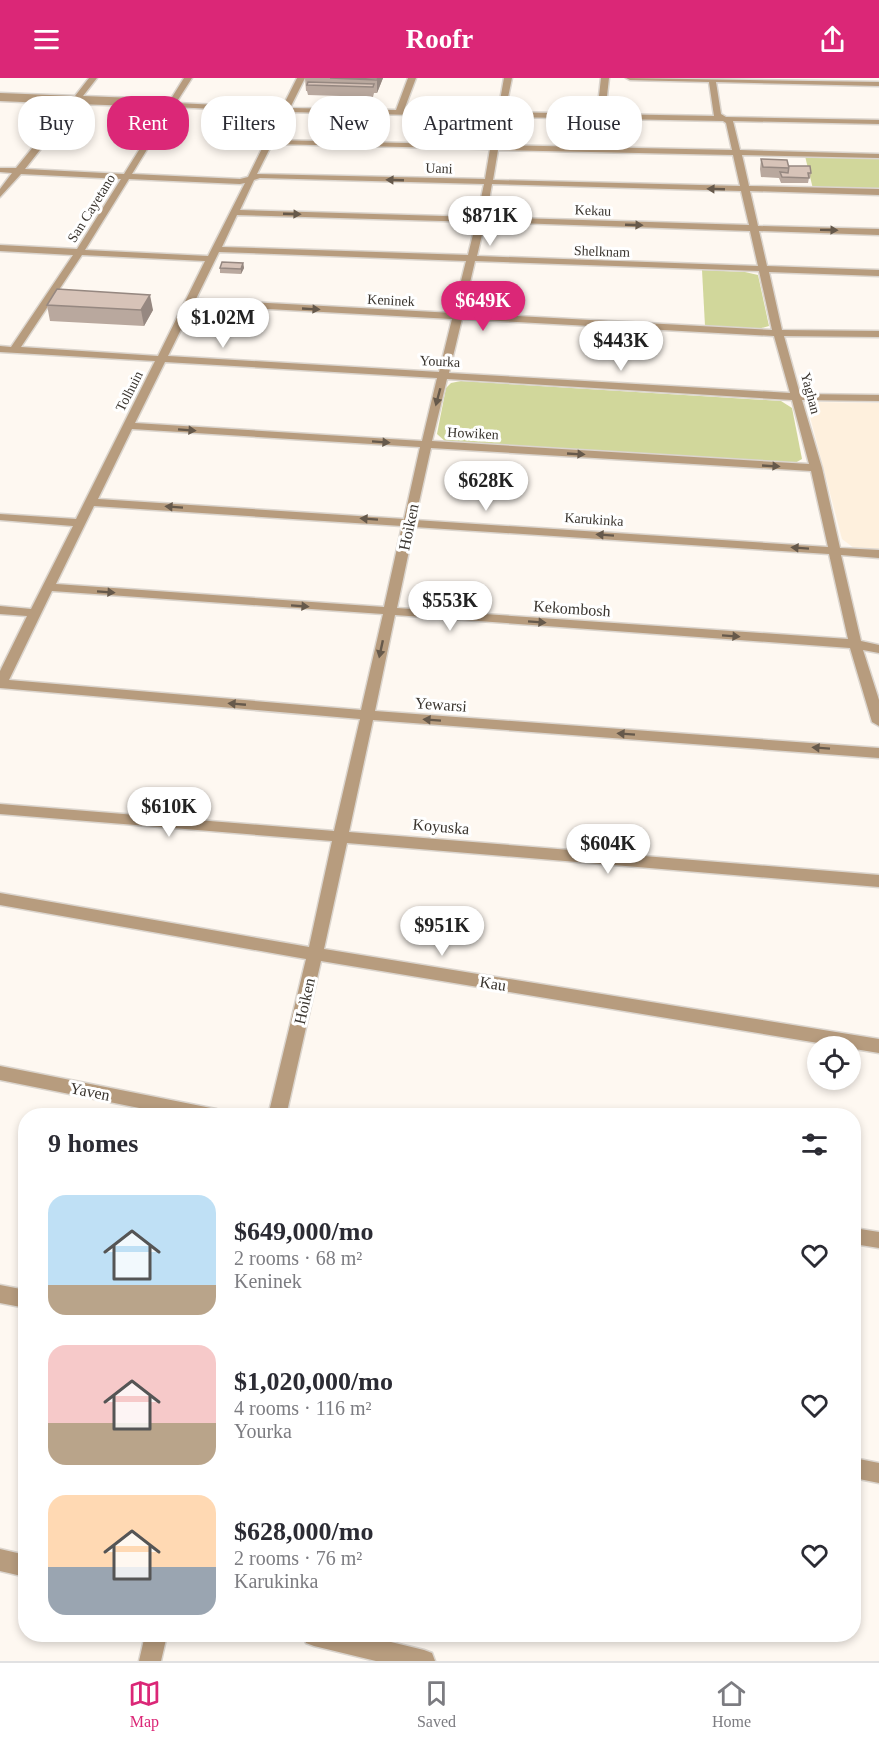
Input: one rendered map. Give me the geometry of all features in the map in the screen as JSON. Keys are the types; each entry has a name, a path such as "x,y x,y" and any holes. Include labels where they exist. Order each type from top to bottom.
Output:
{"street":[{"path":"77,96 93,78"},
{"name":"San Cayetano","path":"176,96 188,78"},
{"name":"Tolhuin","path":"292,96 301,78"},
{"path":"399,112 412,78"},
{"name":"Hoiken","path":"504,96 508,78"},
{"path":"603,96 605,78"},
{"path":"630,78 879,84"},
{"name":"Yaghan","path":"712,80 717,115 730,122 778,333 798,397 816,468 855,644 879,722"},
{"path":"0,97 18,98"},
{"path":"296,110 402,112"},
{"path":"642,117 879,122"},
{"path":"296,143 402,146"},
{"path":"534,149 879,156"},
{"path":"0,194 35,150"},
{"name":"San Cayetano","path":"14,350 80,251 143,150"},
{"name":"Tolhuin","path":"0,684 265,150"},
{"name":"Hoiken","path":"279,1108 315,954 426,445 481,220 495,150"},
{"name":"Uani","path":"0,170 240,182 261,176 879,192"},
{"name":"Kekau","path":"233,212 879,232"},
{"name":"Shelknam","path":"0,248 879,273"},
{"name":"Keninek","path":"190,302 778,333 879,334"},
{"name":"Yourka","path":"0,349 798,397 879,398"},
{"name":"Howiken","path":"128,426 816,468"},
{"name":"Karukinka","path":"90,502 879,554"},
{"path":"0,517 79,523"},
{"name":"Kekombosh","path":"48,587 855,644 879,649"},
{"path":"0,610 35,613"},
{"name":"Yewarsi","path":"0,684 367,715 879,753"},
{"name":"Koyuska","path":"0,809 879,881"},
{"name":"Kau","path":"0,899 315,954 879,1046"},
{"name":"Yaven","path":"0,1073 176,1108"},
{"path":"861,1237 879,1240"},
{"path":"0,1294 18,1297"},
{"path":"861,1469 879,1473"},
{"path":"0,1560 18,1564"},
{"path":"150,1661 154,1642"},
{"path":"344,1642 424,1661"}],"shaded area":[{"path":"815,402 879,403 879,549 854,548 842,539 808,409"}],"green space":[{"path":"805,156 879,158 879,190 813,189"},
{"path":"702,270 745,272 758,275 769,326 758,329 705,326"},
{"path":"461,381 781,401 792,408 802,459 795,463 446,442 437,434 446,388 451,383"}],"building":[{"path":"330,78 378,78 377,80"},
{"path":"308,82 374,84 373,87 307,85"},
{"path":"761,159 787,160 789,168 763,167"},
{"path":"789,166 810,166 809,178 782,177 780,172 788,173"},
{"path":"222,262 243,263 241,269 220,268"},
{"path":"57,289 150,295 141,310 47,305"}]}
